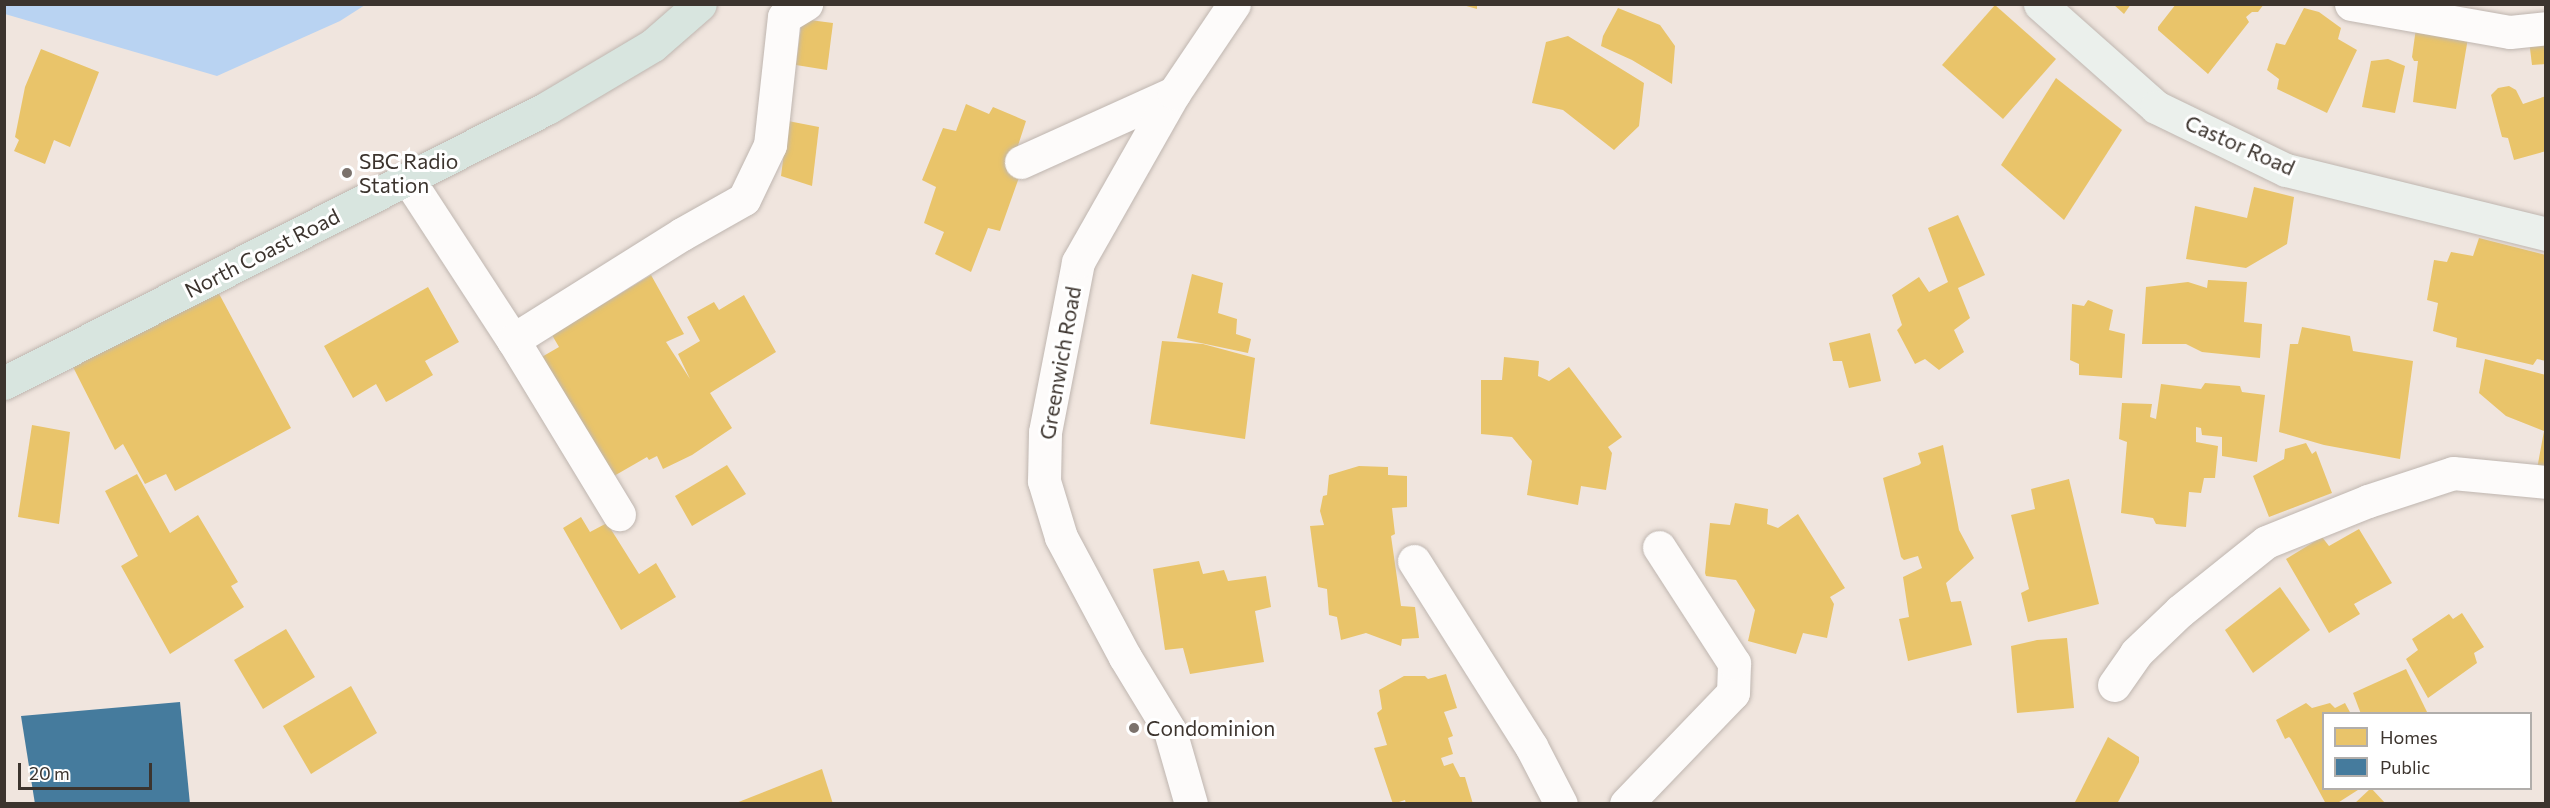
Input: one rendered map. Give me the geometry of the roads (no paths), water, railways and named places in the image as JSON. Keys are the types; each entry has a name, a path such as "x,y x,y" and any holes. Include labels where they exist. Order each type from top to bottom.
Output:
{"main road":[{"name":"North Coast Road","path":"4,383 557,102 653,45 700,4"}],"street":[{"path":"513,340 682,234 744,199 770,144 784,17 806,4"},
{"name":"Greenwich Road","path":"1191,804 1170,731 1125,657 1061,537 1044,481 1045,432 1078,262 1174,93 1234,4"},
{"name":"Castor Road","path":"2040,4 2156,107 2286,170 2546,234"},
{"path":"2350,4 2510,32 2546,28"},
{"path":"1021,162 1174,93"},
{"path":"408,179 513,340 619,514"},
{"path":"2114,685 2136,653 2173,618 2266,542 2368,501 2453,473 2546,482"},
{"path":"1626,804 1733,693 1734,663 1659,547"},
{"path":"1414,561 1532,746 1561,804"}],"water":[{"path":"4,5 365,5 340,21 217,76 5,14"}],"place":[{"name":"SBC Radio Station","path":"347,173"},
{"name":"Condominion","path":"1134,728"}]}
